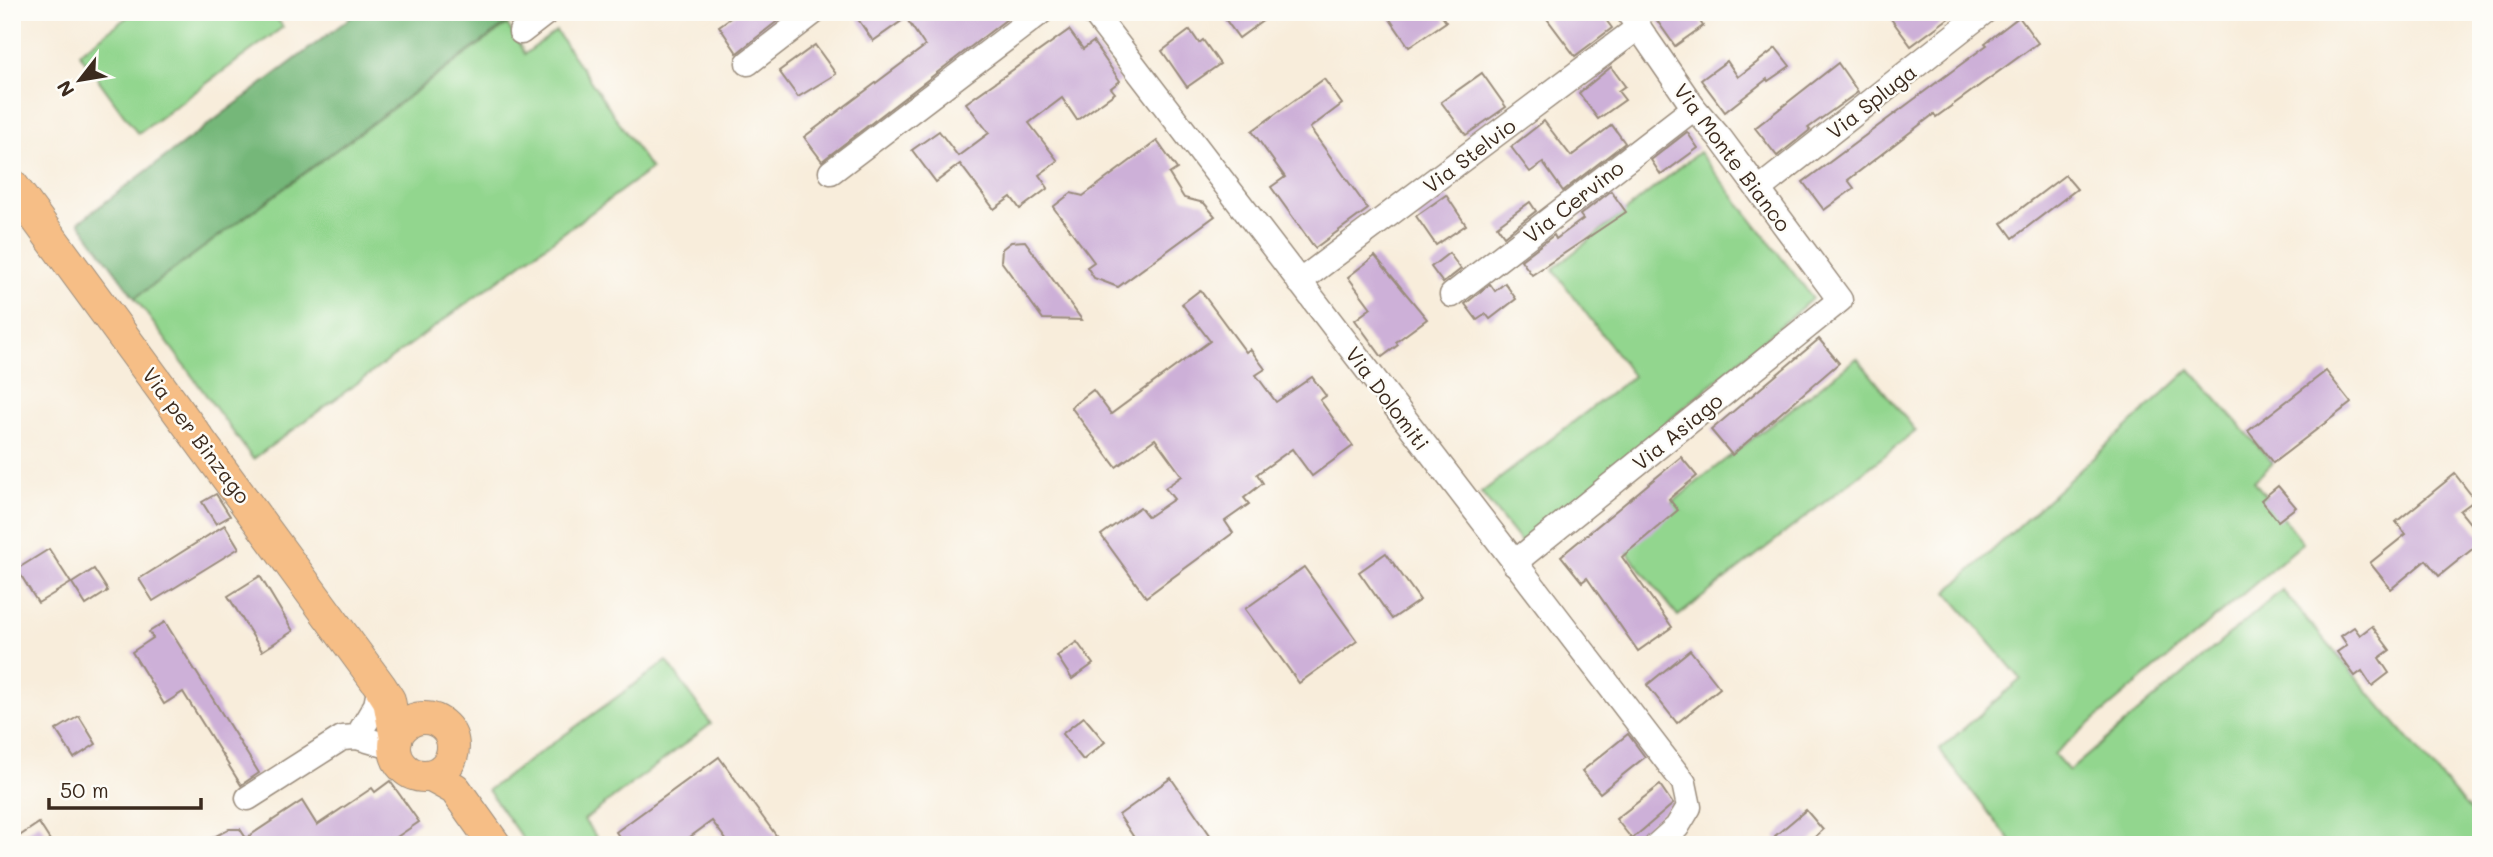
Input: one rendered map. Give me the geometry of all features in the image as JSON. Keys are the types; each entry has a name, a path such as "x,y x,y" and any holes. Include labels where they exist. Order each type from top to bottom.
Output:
{"main road":[{"name":"Via per Binzago","path":"12,185 384,693 402,735 396,757 406,771 414,775 446,774"},
{"path":"402,735 432,719 445,727 453,741 446,774 495,845"}],"street":[{"path":"521,32 547,12"},
{"path":"748,63 814,12"},
{"path":"831,173 1041,12"},
{"name":"Via Dolomiti","path":"1093,12 1684,783 1689,807 1677,827 1657,845"},
{"name":"Via Spluga","path":"1759,189 1984,12"},
{"name":"Via Stelvio","path":"1299,282 1634,20"},
{"name":"Via Monte Bianco","path":"1634,20 1694,108 1759,189 1840,300"},
{"name":"Via Cervino","path":"1452,295 1694,108"},
{"name":"Via Asiago","path":"1514,563 1840,300"},
{"path":"357,737 384,693"},
{"path":"248,798 342,738 402,735"}],"green space":[{"path":"134,12 272,12 283,27 138,134 79,53"},
{"path":"358,12 498,12 506,24 135,298 79,222"},
{"path":"498,12 522,12 507,24 525,54 556,31 651,169 253,459 135,298 506,25"},
{"path":"1699,152 1813,298 1523,545 1481,493 1633,376 1553,269"},
{"path":"1857,358 1916,431 1678,616 1621,545 1708,473"},
{"path":"2190,369 2273,463 2254,481 2303,543 2054,754 2069,771 2282,590 2481,824 2481,845 2014,845 1939,750 2021,679 1947,592"},
{"path":"667,661 711,724 584,820 602,845 527,845 488,790"}],"building":[{"path":"739,12 789,12 737,53 719,26"},
{"path":"853,12 1016,12 822,161 804,137 925,46 906,18 873,41"},
{"path":"1220,12 1275,12 1239,38"},
{"path":"1385,12 1439,12 1446,22 1409,47"},
{"path":"1542,12 1600,12 1612,28 1575,56"},
{"path":"1651,12 1694,12 1703,26 1675,46"},
{"path":"1886,12 1957,12 1911,46"},
{"path":"2019,17 2038,43 1936,117 1934,114 1848,180 1854,188 1824,210 1803,182 1987,45 1985,43"},
{"path":"1069,30 1083,49 1093,42 1120,81 1111,88 1115,93 1077,120 1062,98 1029,123 1058,161 1039,175 1048,188 1020,209 1011,197 994,209 960,164 936,182 912,150 939,131 958,156 989,133 966,103"},
{"path":"1190,30 1199,43 1203,40 1220,64 1187,87 1162,51"},
{"path":"815,45 836,74 798,97 779,71"},
{"path":"1776,48 1790,66 1768,81 1767,79 1725,112 1701,80 1727,61 1738,77"},
{"path":"1838,63 1858,92 1808,128 1810,130 1777,156 1755,128"},
{"path":"1611,67 1625,86 1618,91 1625,100 1598,119 1579,93"},
{"path":"1482,73 1506,107 1466,135 1441,102"},
{"path":"1324,79 1342,104 1310,128 1368,209 1315,248 1271,187 1285,177 1252,131"},
{"path":"1544,121 1571,156 1612,125 1625,143 1563,191 1543,163 1530,172 1511,147"},
{"path":"1687,132 1698,148 1661,175 1651,160"},
{"path":"1157,141 1177,169 1169,174 1184,198 1204,203 1215,216 1118,287 1094,278 1087,267 1094,262 1053,207 1071,193 1083,196"},
{"path":"2065,175 2077,189 2013,238 2002,223"},
{"path":"1611,191 1626,212 1532,275 1521,260 1554,235 1556,239 1583,219 1580,215"},
{"path":"1446,195 1466,225 1436,245 1416,216"},
{"path":"1530,202 1536,211 1504,236 1497,226"},
{"path":"1025,241 1082,320 1043,319 1001,261 1002,249 1011,242"},
{"path":"1449,253 1461,269 1443,283 1431,267"},
{"path":"1375,256 1427,319 1396,342 1398,345 1382,357 1355,320 1371,308 1348,277"},
{"path":"1505,283 1516,299 1490,319 1486,314 1477,320 1465,304 1490,284 1495,291"},
{"path":"1200,290 1246,352 1250,349 1265,369 1256,375 1276,402 1312,377 1326,396 1320,400 1353,446 1312,476 1292,449 1257,474 1263,483 1244,498 1249,504 1225,521 1233,533 1146,597 1101,535 1140,507 1148,517 1174,499 1165,488 1182,476 1155,439 1116,467 1071,407 1093,390 1111,414 1210,341 1182,304"},
{"path":"1819,339 1839,363 1732,455 1711,430"},
{"path":"2326,371 2351,403 2273,463 2248,431"},
{"path":"1681,457 1697,476 1669,499 1678,510 1622,557 1672,627 1638,651 1587,578 1582,582 1561,556"},
{"path":"2455,474 2475,500 2460,511 2481,537 2481,542 2439,576 2426,560 2391,589 2370,563 2406,534 2396,522"},
{"path":"2278,486 2296,507 2278,521 2261,500"},
{"path":"216,494 230,516 216,524 202,502"},
{"path":"225,525 239,548 153,601 139,579"},
{"path":"49,549 71,583 38,603 17,569"},
{"path":"1386,553 1420,600 1392,619 1359,572"},
{"path":"1304,567 1357,641 1299,683 1245,609"},
{"path":"94,569 108,591 86,605 72,583"},
{"path":"260,576 293,631 262,651 228,596"},
{"path":"165,622 259,773 241,785 183,692 164,704 132,652 153,638 149,632"},
{"path":"2372,626 2390,650 2379,658 2389,673 2372,686 2362,671 2355,676 2337,652 2347,645 2341,636 2354,627 2360,635"},
{"path":"1077,642 1093,664 1072,679 1057,656"},
{"path":"1690,650 1720,688 1677,723 1647,685"},
{"path":"79,716 96,744 74,758 56,730"},
{"path":"1084,717 1105,742 1083,760 1062,734"},
{"path":"1628,734 1645,757 1600,793 1582,771"},
{"path":"719,757 783,845 730,845 712,821 679,845 625,845 616,832"},
{"path":"1171,778 1217,845 1139,845 1119,815"},
{"path":"390,781 419,822 385,845 199,845 229,829 240,829 246,838 302,801 317,825 372,788 375,792"},
{"path":"1660,785 1673,804 1632,839 1616,819"},
{"path":"1806,810 1823,830 1806,845 1782,845 1775,836"},
{"path":"39,823 53,845 12,845 12,841"}]}
